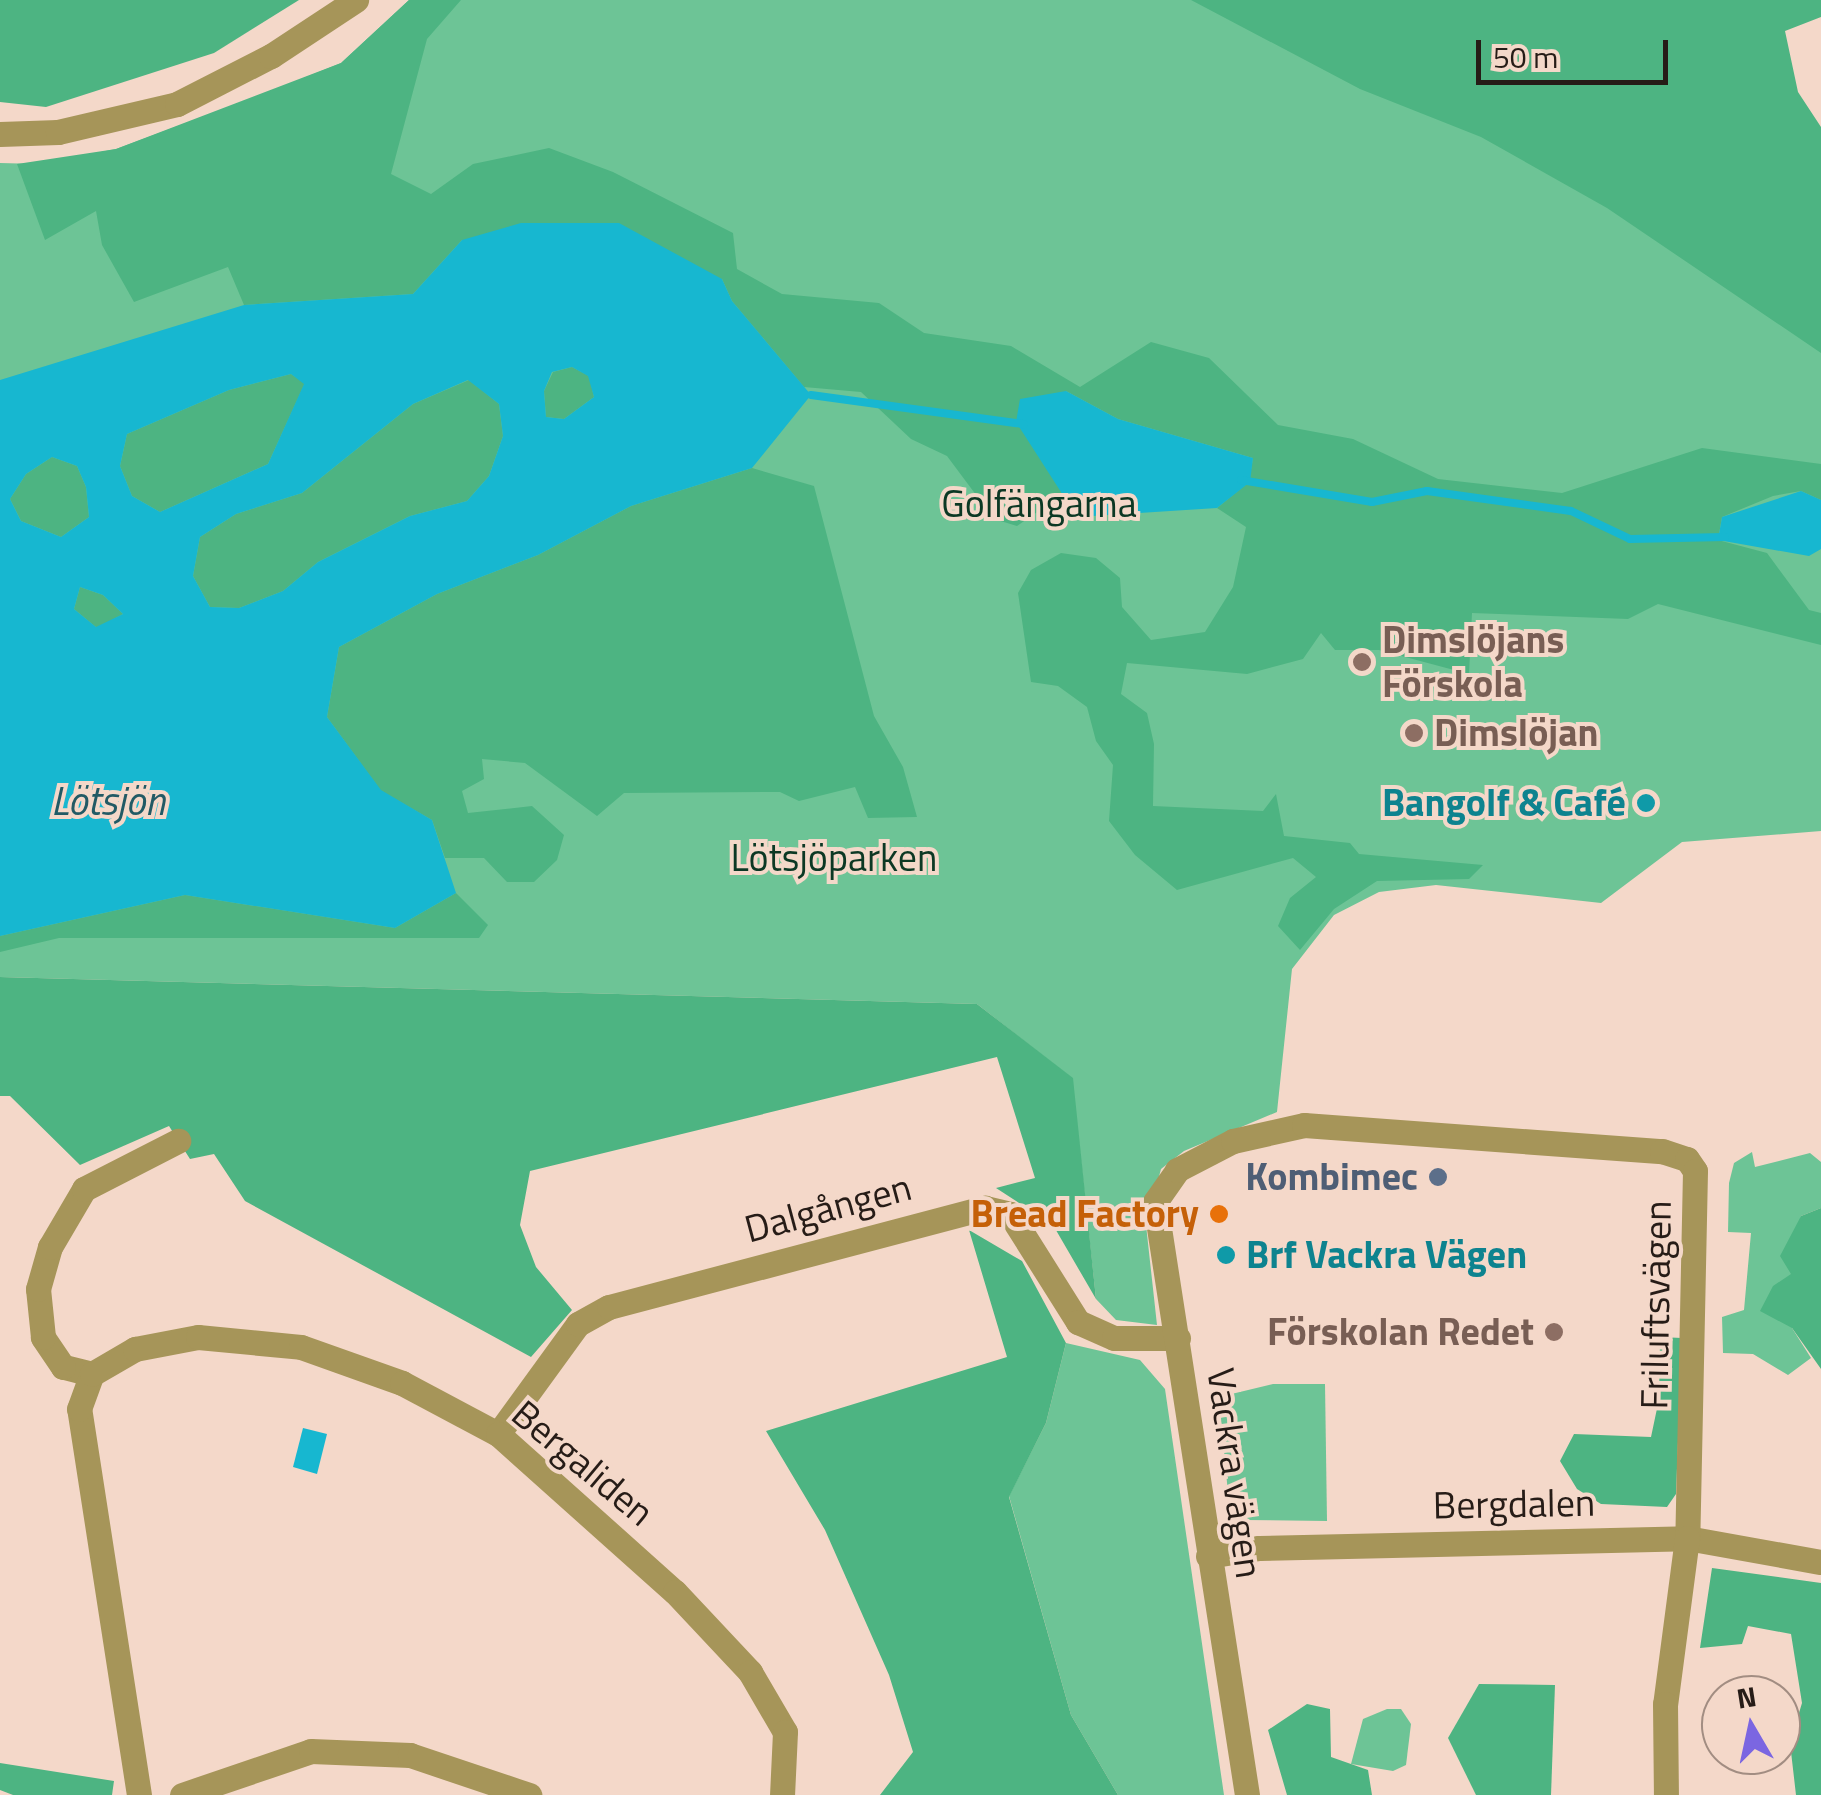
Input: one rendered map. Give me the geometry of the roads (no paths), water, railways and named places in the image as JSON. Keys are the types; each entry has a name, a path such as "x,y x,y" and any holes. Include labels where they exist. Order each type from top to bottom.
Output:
{"street":[{"path":"0,134 58,132 176,104 271,56 356,0"},
{"name":"Friluftsvägen","path":"1177,1170 1233,1142 1304,1125 1662,1150 1687,1159 1698,1191 1687,1538 1664,1704 1666,1795"},
{"path":"139,1795 81,1444 79,1408 92,1374 63,1366 43,1337 38,1289 50,1246 84,1189 178,1142"},
{"name":"Vackra vägen","path":"1177,1170 1154,1202 1247,1795"},
{"name":"Dalgången","path":"498,1434 578,1324 610,1307 985,1208 1010,1214 1078,1322 1114,1338 1178,1338"},
{"name":"Bergaliden","path":"92,1374 135,1349 198,1336 302,1347 402,1384 498,1434 675,1592 750,1672 785,1732 782,1795"},
{"name":"Bergdalen","path":"1208,1556 1260,1548 1687,1538 1821,1562"},
{"path":"182,1795 311,1751 410,1756 529,1795"}],"water":[{"name":"Lötsjön","path":"521,223 619,223 722,279 732,301 811,395 752,468 631,506 538,555 437,594 339,647 327,717 381,790 432,820 456,893 395,928 185,895 0,936 0,380 244,305 413,294 462,240","holes":["572,367 588,376 594,397 564,419 546,417 544,391 552,372","291,374 304,384 268,464 160,512 132,496 120,466 127,434 229,390","468,380 499,404 503,436 489,476 467,501 410,516 318,562 283,591 239,608 210,607 193,576 200,537 236,514 302,493 413,404","52,457 77,466 86,487 89,517 61,537 21,521 10,499 26,474","80,587 103,595 123,614 96,627 74,609"]},
{"path":"1066,391 1118,419 1253,458 1250,482 1217,508 1077,517 1016,422 1020,399"},
{"path":"1801,491 1821,500 1821,549 1809,556 1718,540 1722,517"},
{"path":"303,1428 327,1434 317,1474 293,1467"}],"waterway":[{"path":"811,395 1024,424"},
{"path":"1241,480 1372,502 1427,491 1571,511 1630,539 1725,537"}],"place":[{"name":"Dimslöjans Förskola","path":"1362,662"},
{"name":"Dimslöjan","path":"1414,733"},
{"name":"Bangolf & Café","path":"1646,803"},
{"name":"Kombimec","path":"1438,1177"},
{"name":"Bread Factory","path":"1219,1214"},
{"name":"Brf Vackra Vägen","path":"1226,1255"},
{"name":"Förskolan Redet","path":"1554,1332"}],"park label":[{"name":"Golfängarna","path":"1039,504"},
{"name":"Lötsjöparken","path":"834,858"}]}
